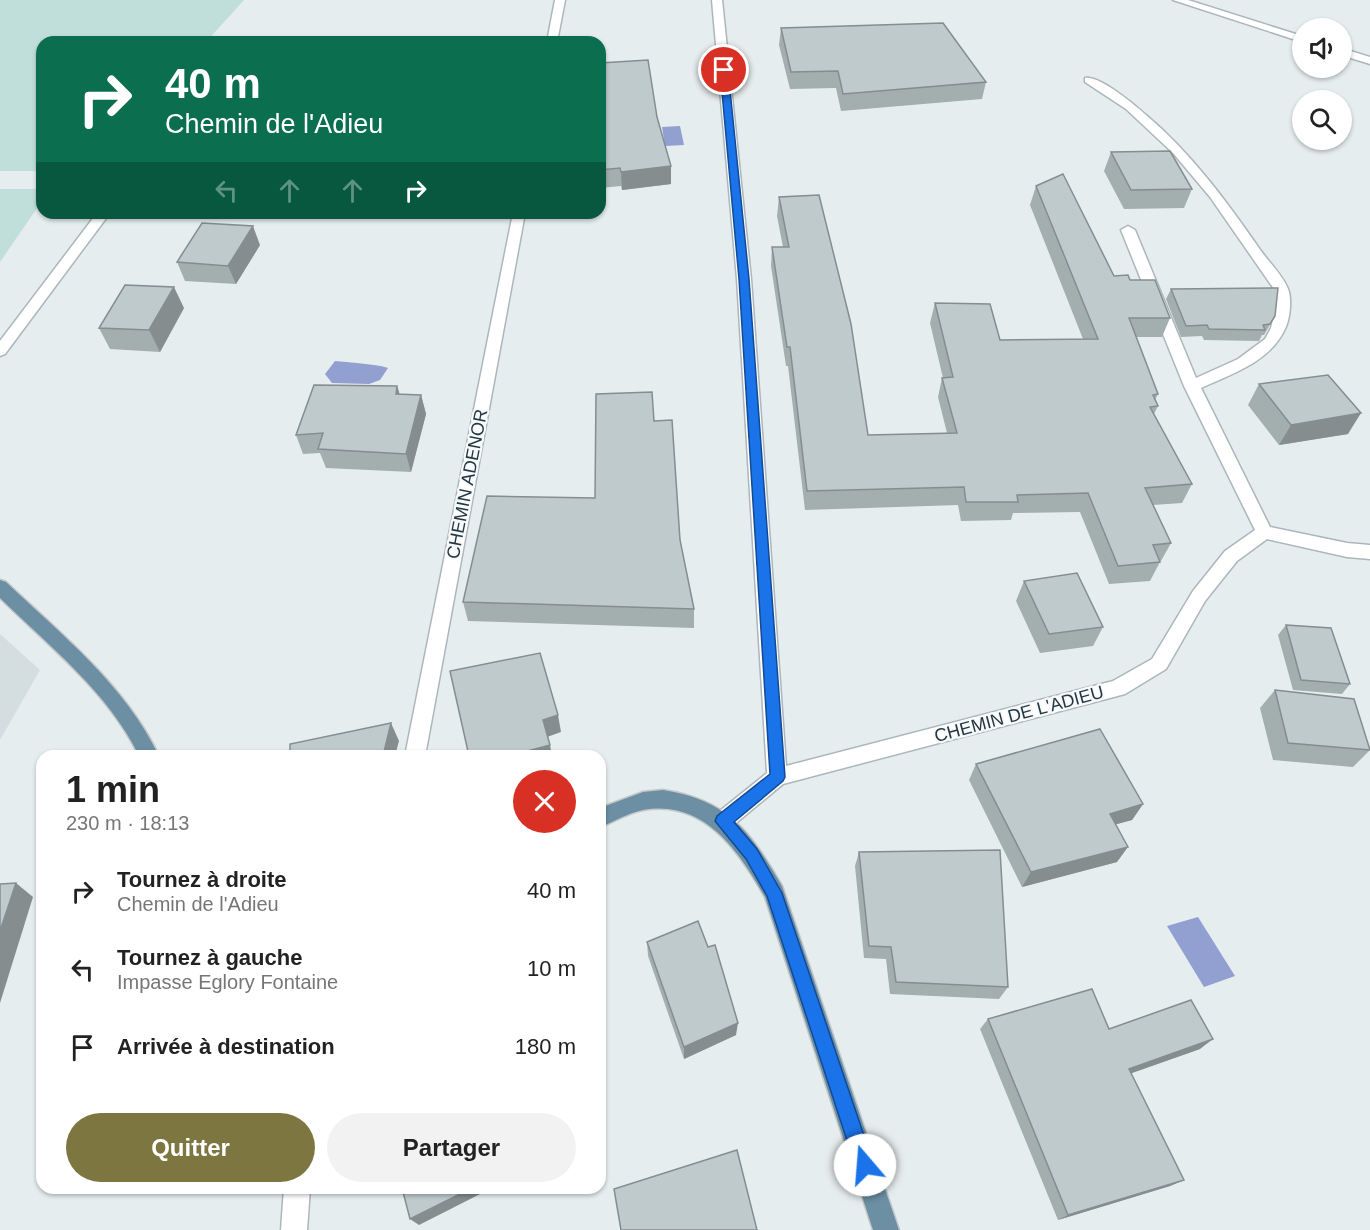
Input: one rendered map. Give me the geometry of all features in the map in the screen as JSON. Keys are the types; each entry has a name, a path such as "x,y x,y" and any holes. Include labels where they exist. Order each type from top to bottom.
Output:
{"main road":[{"path":"0,587 109,694 144,742 147,750"},
{"path":"606,816 648,799 686,801 723,821 752,854 774,893 886,1230"}],"street":[{"path":"553,36 560,0"},
{"path":"717,0 744,279 777,777"},
{"path":"1178,0 1292,36"},
{"path":"1352,55 1370,61"},
{"path":"1089,80 1135,110 1180,152 1219,199 1281,289 1284,306 1274,339 1259,354 1192,386"},
{"path":"0,351 99,219"},
{"name":"CHEMIN ADENOR","path":"416,750 518,219"},
{"path":"1128,230 1192,386 1264,532 1347,550 1370,552"},
{"name":"CHEMIN DE L'ADIEU","path":"723,821 777,777 1118,688 1159,664 1199,596 1231,556 1264,532"},
{"path":"294,1230 297,1194"}],"shaded area":[{"path":"0,634 40,670 0,740"}],"green space":[{"path":"0,0 244,0 211,36 36,36 36,171 0,171"},
{"path":"0,189 36,189 36,210 0,262"}],"water":[{"path":"680,126 684,145 665,146 662,127"},
{"path":"335,361 388,368 380,380 369,384 332,383 325,374"},
{"path":"1198,917 1235,976 1204,987 1167,926"}],"building":[{"path":"943,23 986,82 843,94 838,71 791,72 781,28"},
{"path":"648,60 657,117 671,166 621,172 620,168 606,169 606,63"},
{"path":"1170,151 1192,189 1131,190 1111,152"},
{"path":"1063,174 1114,276 1128,275 1130,280 1155,280 1170,318 1129,318 1158,394 1153,395 1158,406 1150,407 1192,484 1145,488 1171,543 1153,545 1160,562 1118,566 1088,493 1017,495 1018,502 966,502 964,487 807,491 790,347 787,347 772,247 789,247 779,197 819,195 851,324 868,435 957,433 942,378 953,377 935,303 990,304 1000,340 1098,339 1036,186"},
{"path":"202,223 253,226 228,266 177,262"},
{"path":"125,285 174,287 149,330 99,328"},
{"path":"1278,288 1275,316 1270,324 1263,325 1265,330 1209,329 1207,325 1186,326 1171,289"},
{"path":"1328,375 1361,413 1291,425 1259,384"},
{"path":"314,385 397,386 396,394 421,395 406,454 318,449 323,433 296,435"},
{"path":"652,392 654,421 672,420 680,540 694,609 463,602 487,496 595,498 596,394"},
{"path":"1077,573 1103,627 1049,634 1024,581"},
{"path":"1286,625 1331,628 1350,684 1301,680"},
{"path":"540,653 558,715 543,720 550,745 531,750 468,750 450,671"},
{"path":"1275,690 1354,699 1370,750 1288,743"},
{"path":"391,723 384,750 290,750 290,744"},
{"path":"1100,729 1143,804 1110,814 1128,847 1031,872 976,764"},
{"path":"1000,850 1008,987 896,982 891,947 869,946 859,852"},
{"path":"16,883 0,931 0,884"},
{"path":"698,921 708,947 715,945 738,1023 684,1047 647,942"},
{"path":"1092,989 1109,1029 1191,1000 1213,1039 1129,1069 1184,1180 1068,1215 988,1019"},
{"path":"737,1150 757,1230 621,1230 614,1189"},
{"path":"404,1194 460,1194 410,1219"}],"route":[{"path":"724,70 744,279 777,777 723,821 752,854 774,893 865,1165"}]}
